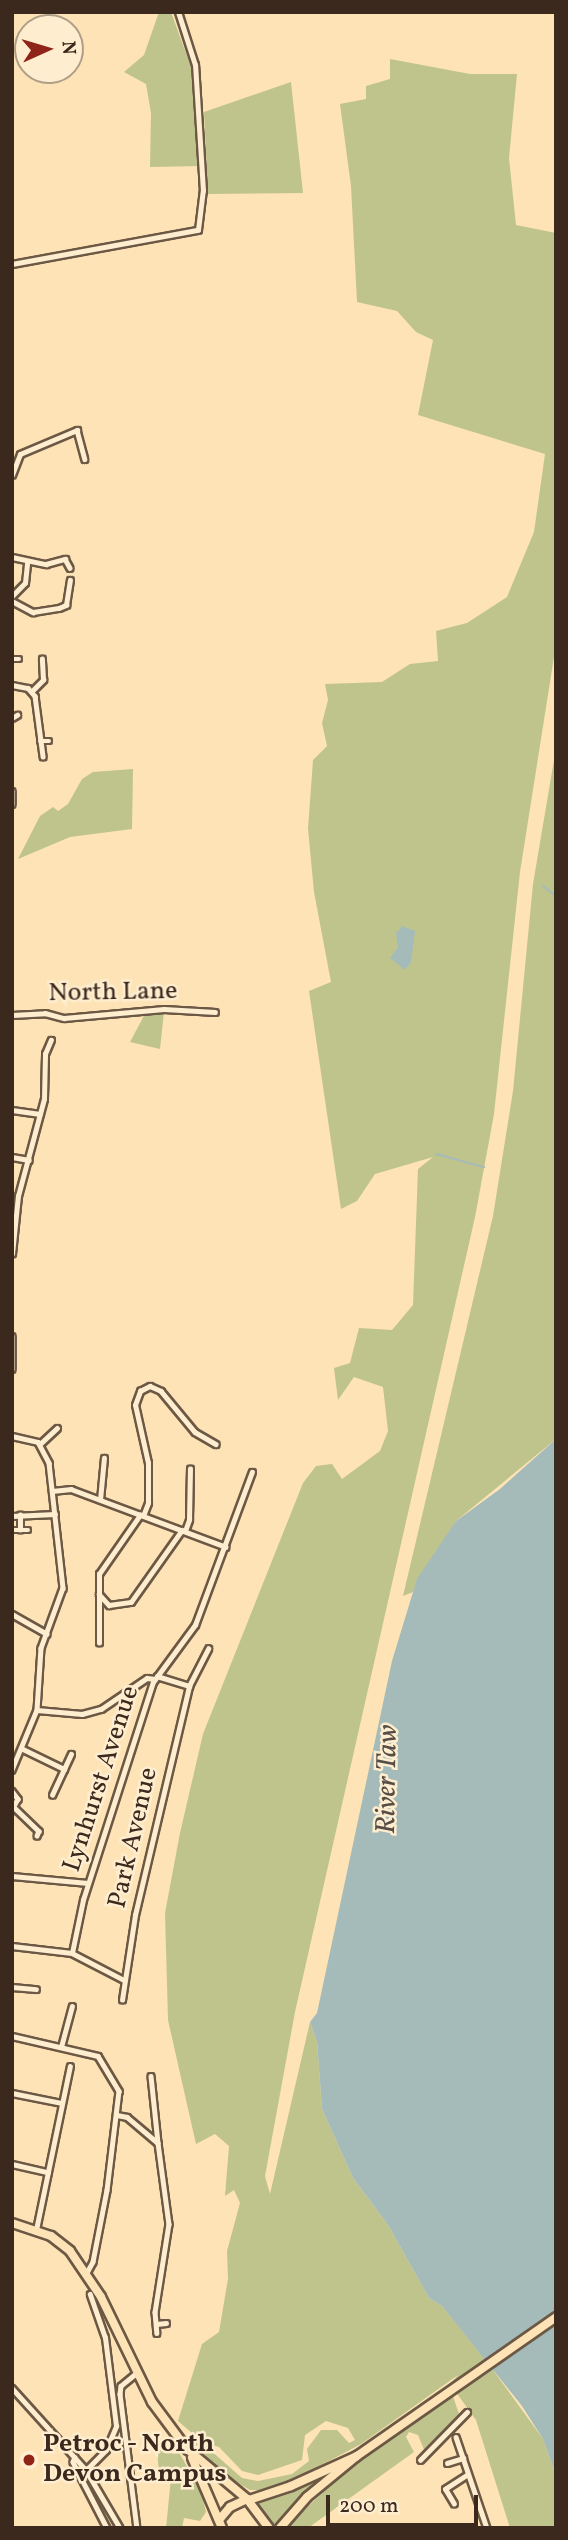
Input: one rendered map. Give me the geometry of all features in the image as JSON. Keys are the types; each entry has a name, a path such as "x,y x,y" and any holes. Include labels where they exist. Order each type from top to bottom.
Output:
{"main road":[{"path":"12,2223 36,2230 61,2242 87,2273 136,2374 187,2449 219,2524"},
{"path":"280,2528 307,2497 357,2456 556,2317"},
{"path":"187,2449 248,2500 269,2528"},
{"path":"219,2524 230,2507 291,2486 357,2456"}],"street":[{"path":"12,264 198,230 203,191 195,65 178,12"},
{"path":"12,475 20,454 77,430 85,459"},
{"path":"12,556 27,563 65,559 70,568"},
{"path":"27,563 25,583 12,598 33,612 66,605 70,580"},
{"path":"12,659 19,659"},
{"path":"32,691 43,680 42,659"},
{"path":"34,666 42,666"},
{"path":"12,678 12,685 32,691"},
{"path":"32,691 43,756"},
{"path":"40,741 49,741"},
{"path":"12,791 12,804"},
{"name":"North Lane","path":"12,1015 45,1013 64,1018 164,1009 215,1012"},
{"path":"12,1254 18,1196 40,1114 51,1040"},
{"path":"12,1110 40,1114"},
{"path":"12,1157 29,1160"},
{"path":"12,1336 12,1369"},
{"path":"99,1643 99,1574 148,1503 148,1463 135,1405 146,1387 161,1391 195,1432 216,1444"},
{"path":"40,1444 57,1428"},
{"path":"12,1436 31,1437 40,1444 49,1463 62,1599 40,1656 37,1710 23,1749 12,1769"},
{"path":"100,1500 104,1458"},
{"path":"97,1590 109,1605 131,1602 189,1520 190,1469"},
{"name":"Lynhurst Avenue","path":"72,1953 88,1883 150,1690 195,1625 227,1547 252,1472"},
{"path":"52,1491 71,1489 227,1547"},
{"path":"12,1516 55,1514"},
{"path":"20,1515 20,1530"},
{"path":"12,1531 28,1530"},
{"path":"12,1614 47,1634"},
{"name":"Park Avenue","path":"122,2000 124,1980 189,1686 208,1650"},
{"path":"37,1710 82,1714 101,1709 137,1684 156,1678 189,1686"},
{"path":"137,1684 150,1690"},
{"path":"23,1749 64,1769"},
{"path":"52,1796 71,1754"},
{"path":"12,1791 18,1799 14,1810 39,1831 37,1836"},
{"path":"12,1876 88,1883"},
{"path":"12,1946 72,1953 124,1980"},
{"path":"12,1987 36,1989"},
{"path":"61,2047 72,2006"},
{"path":"12,2036 98,2056 120,2095 107,2190 93,2262 87,2273"},
{"path":"36,2230 69,2066"},
{"path":"151,2076 169,2224 157,2333"},
{"path":"12,2093 62,2103"},
{"path":"117,2115 127,2117 158,2143"},
{"path":"12,2164 48,2172"},
{"path":"86,2470 106,2450 116,2422 105,2338 90,2295"},
{"path":"156,2324 166,2323"},
{"path":"136,2374 123,2384 120,2395 137,2528"},
{"path":"12,2388 86,2470 120,2528"},
{"path":"420,2460 467,2412"},
{"path":"456,2437 487,2528"},
{"path":"75,2457 73,2462 107,2528"},
{"path":"447,2463 463,2458"},
{"path":"454,2504 445,2489 468,2474"}],"green space":[{"path":"159,12 171,12 191,67 200,166 150,167 151,113 146,84 124,72 144,55"},
{"path":"390,59 470,74 517,74 509,158 516,225 556,233 556,644 520,872 494,1114 475,1217 295,2012 265,2176 270,2194 310,2022 317,2042 322,2109 353,2178 388,2225 429,2298 442,2306 485,2359 543,2439 556,2476 556,2528 510,2528 476,2420 450,2384 458,2375 361,2444 295,2479 259,2490 250,2490 221,2473 194,2443 199,2439 178,2421 202,2344 219,2332 228,2279 227,2251 240,2203 234,2190 225,2196 229,2146 215,2134 196,2144 168,2020 165,1913 180,1833 203,1734 303,1483 316,1466 332,1464 342,1479 380,1451 388,1431 383,1387 354,1377 338,1400 334,1368 350,1363 359,1328 392,1330 413,1305 418,1169 433,1157 375,1174 357,1201 341,1209 309,991 331,982 314,892 308,829 313,760 327,746 322,723 328,700 325,684 382,682 410,664 438,661 436,631 467,623 507,597 534,532 545,454 418,415 433,340 416,332 397,311 357,302 351,186 340,104 366,99 366,86 390,79","holes":["326,2421 348,2428 355,2440 349,2443 337,2430 321,2430 307,2449 309,2461 292,2474 258,2481 242,2478 201,2442 219,2447 242,2471 258,2475 302,2460 305,2435"]},
{"path":"291,82 303,193 208,194 204,112"},
{"path":"556,748 556,1439 456,1521 413,1592 403,1596 493,1216 513,1091 533,884"},
{"path":"133,769 132,829 70,837 18,859 40,816 53,807 58,811 68,804 82,779 93,772"},
{"path":"146,1012 164,1012 160,1049 130,1042"},
{"path":"453,2396 459,2414 429,2449 425,2452 418,2435 409,2432 406,2437 414,2452 308,2528 284,2528 359,2460"},
{"path":"164,2449 173,2454 177,2449 201,2491 206,2512 200,2521 184,2518 182,2528 166,2528 172,2468 160,2483 157,2451"},
{"path":"347,2461 291,2508 275,2528 255,2500 287,2492"}],"water":[{"path":"402,926 415,931 411,962 405,970 390,958 398,947 396,933"},
{"name":"River Taw","path":"556,1439 556,2476 543,2439 522,2406 442,2306 429,2298 388,2225 353,2178 322,2109 317,2042 310,2022 317,2013 392,1661 417,1579 456,1521 500,1489"}],"waterway":[{"path":"543,886 556,896"},
{"path":"436,1154 484,1167"}],"place":[{"name":"Petroc - North Devon Campus","path":"29,2460"}]}
